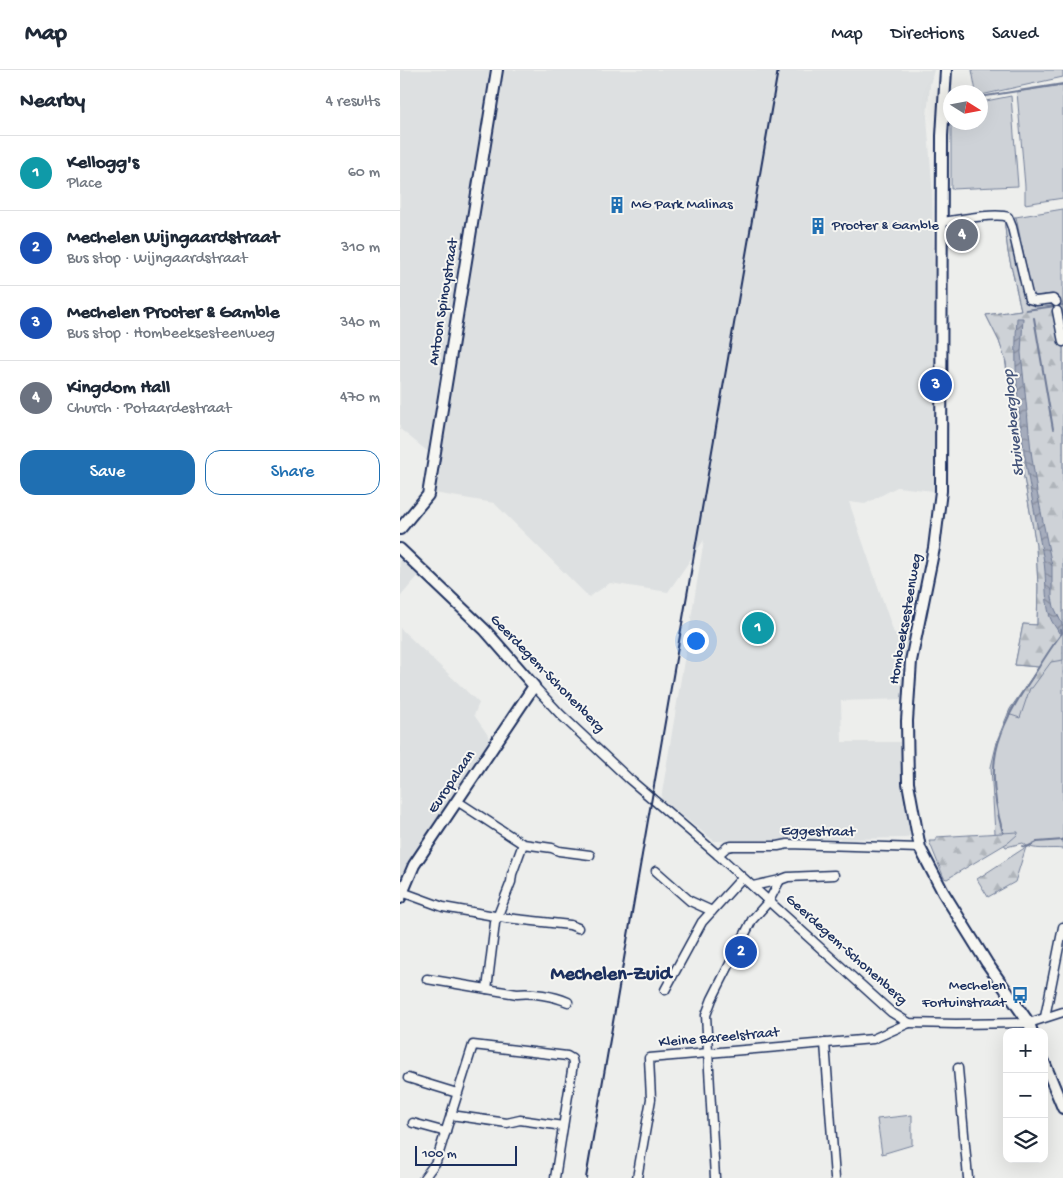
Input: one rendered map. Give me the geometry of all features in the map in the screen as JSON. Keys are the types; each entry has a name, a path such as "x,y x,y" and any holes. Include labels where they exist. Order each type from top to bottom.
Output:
{"main road":[{"name":"Antoon Spinoystraat","path":"400,529 428,495 496,70"},
{"name":"Hombeeksesteenweg","path":"946,70 942,118 941,178 941,490 934,548 911,661 907,721 908,784 920,848 943,892 1031,1027"},
{"name":"Geerdegem-Schonenberg","path":"400,549 485,630 534,686"},
{"name":"Europalaan","path":"401,895 414,865 534,686"},
{"path":"1048,1072 1063,1108"}],"street":[{"path":"942,222 1004,215 1011,220 1029,299 1036,301 1054,299 1056,302"},
{"path":"1057,311 1063,342"},
{"name":"Geerdegem-Schonenberg","path":"534,686 560,714 628,778 718,854 742,878 891,1012 909,1023 1031,1027 1045,1017 1063,1012"},
{"path":"457,801 523,844 590,855"},
{"path":"487,989 497,915 511,882 523,844"},
{"name":"Eggestraat","path":"718,854 732,846 778,846 788,844 920,848"},
{"path":"656,871 690,901 712,911"},
{"path":"752,886 788,877 834,875"},
{"path":"665,990 702,922 742,878"},
{"path":"715,1178 706,1015 712,999 752,920 769,901 780,880"},
{"path":"401,895 443,907 533,922 542,921 570,925 578,928"},
{"path":"1045,1017 1063,927"},
{"path":"427,979 516,994 524,993 561,999 568,1002"},
{"name":"Kleine Bareelstraat","path":"637,1178 651,1099 649,1058 874,1039 909,1023"},
{"path":"825,1043 835,1178"},
{"path":"424,1178 436,1162 473,1044 567,1056 572,1059 574,1064 555,1178"},
{"path":"958,1068 968,1178"},
{"path":"408,1078 457,1093"},
{"path":"451,1115 507,1123 520,1120 563,1126"},
{"path":"413,1123 446,1132"}],"shaded area":[{"path":"400,70 934,70 930,85 927,117 932,183 938,467 934,491 897,487 865,504 849,502 894,633 911,632 902,699 841,701 842,742 901,742 902,782 911,832 906,838 714,841 661,799 704,540 668,592 610,583 589,597 494,503 434,493 437,459 400,429"},
{"path":"400,556 419,575 400,597"},
{"path":"400,628 479,703 474,715 492,741 413,856 400,888"}],"green space":[{"path":"972,70 1063,70 1063,77 988,93 988,85 975,85"},
{"path":"1063,85 1063,198 1025,204 1017,92"},
{"path":"1011,96 1018,186 951,189 951,130 988,130 988,101"},
{"path":"1063,209 1063,849 1036,848 1023,843 1006,847 995,833 991,767 998,738 1010,709 1039,667 1015,665 1023,624 1037,625 1038,587 1036,545 1012,410 1005,358 986,315 1021,310 1008,252 1004,219"},
{"path":"1016,217 1031,292 1034,296 1052,294 1057,297 1059,303 1063,303 1063,660 1051,662 1032,688 1030,688 1020,718 1008,714 1039,667 1015,665 1023,624 1037,625 1036,545 1012,410 1006,362 999,341 986,315 1021,310 1008,252 1004,219"},
{"path":"1018,832 1009,842 947,879 944,878 929,841 936,841 936,837"},
{"path":"1026,847 1015,882 988,897 977,879"},
{"path":"912,1115 912,1145 882,1154 877,1119"}],"water":[{"path":"1017,318 1023,318 1021,353 1031,451 1052,566 1052,597 1054,607 1063,626 1063,632 1059,633 1048,609 1044,564 1022,437 1016,378"}],"waterway":[{"path":"988,96 1063,84"},
{"path":"1026,310 1063,305"},
{"path":"1034,318 1053,429"},
{"name":"Stuivenbergloop","path":"1003,833 994,788 996,751 1009,716 1062,633 1061,630"},
{"name":"Stuivenbergloop","path":"1022,846 1027,847 1037,842 1063,840"}],"railway":[{"path":"586,1178 778,70"}],"place":[{"name":"MG Park Malinas","path":"617,205"},
{"name":"Procter & Gamble","path":"818,226"},
{"name":"Kingdom Hall","path":"962,235"},
{"name":"Mechelen Procter & Gamble","path":"936,385"},
{"name":"Kellogg's","path":"758,628"},
{"name":"Mechelen Wijngaardstraat","path":"741,952"},
{"name":"Mechelen Fortuinstraat","path":"1020,995"}],"district":[{"name":"Mechelen-Zuid","path":"611,975"}]}
